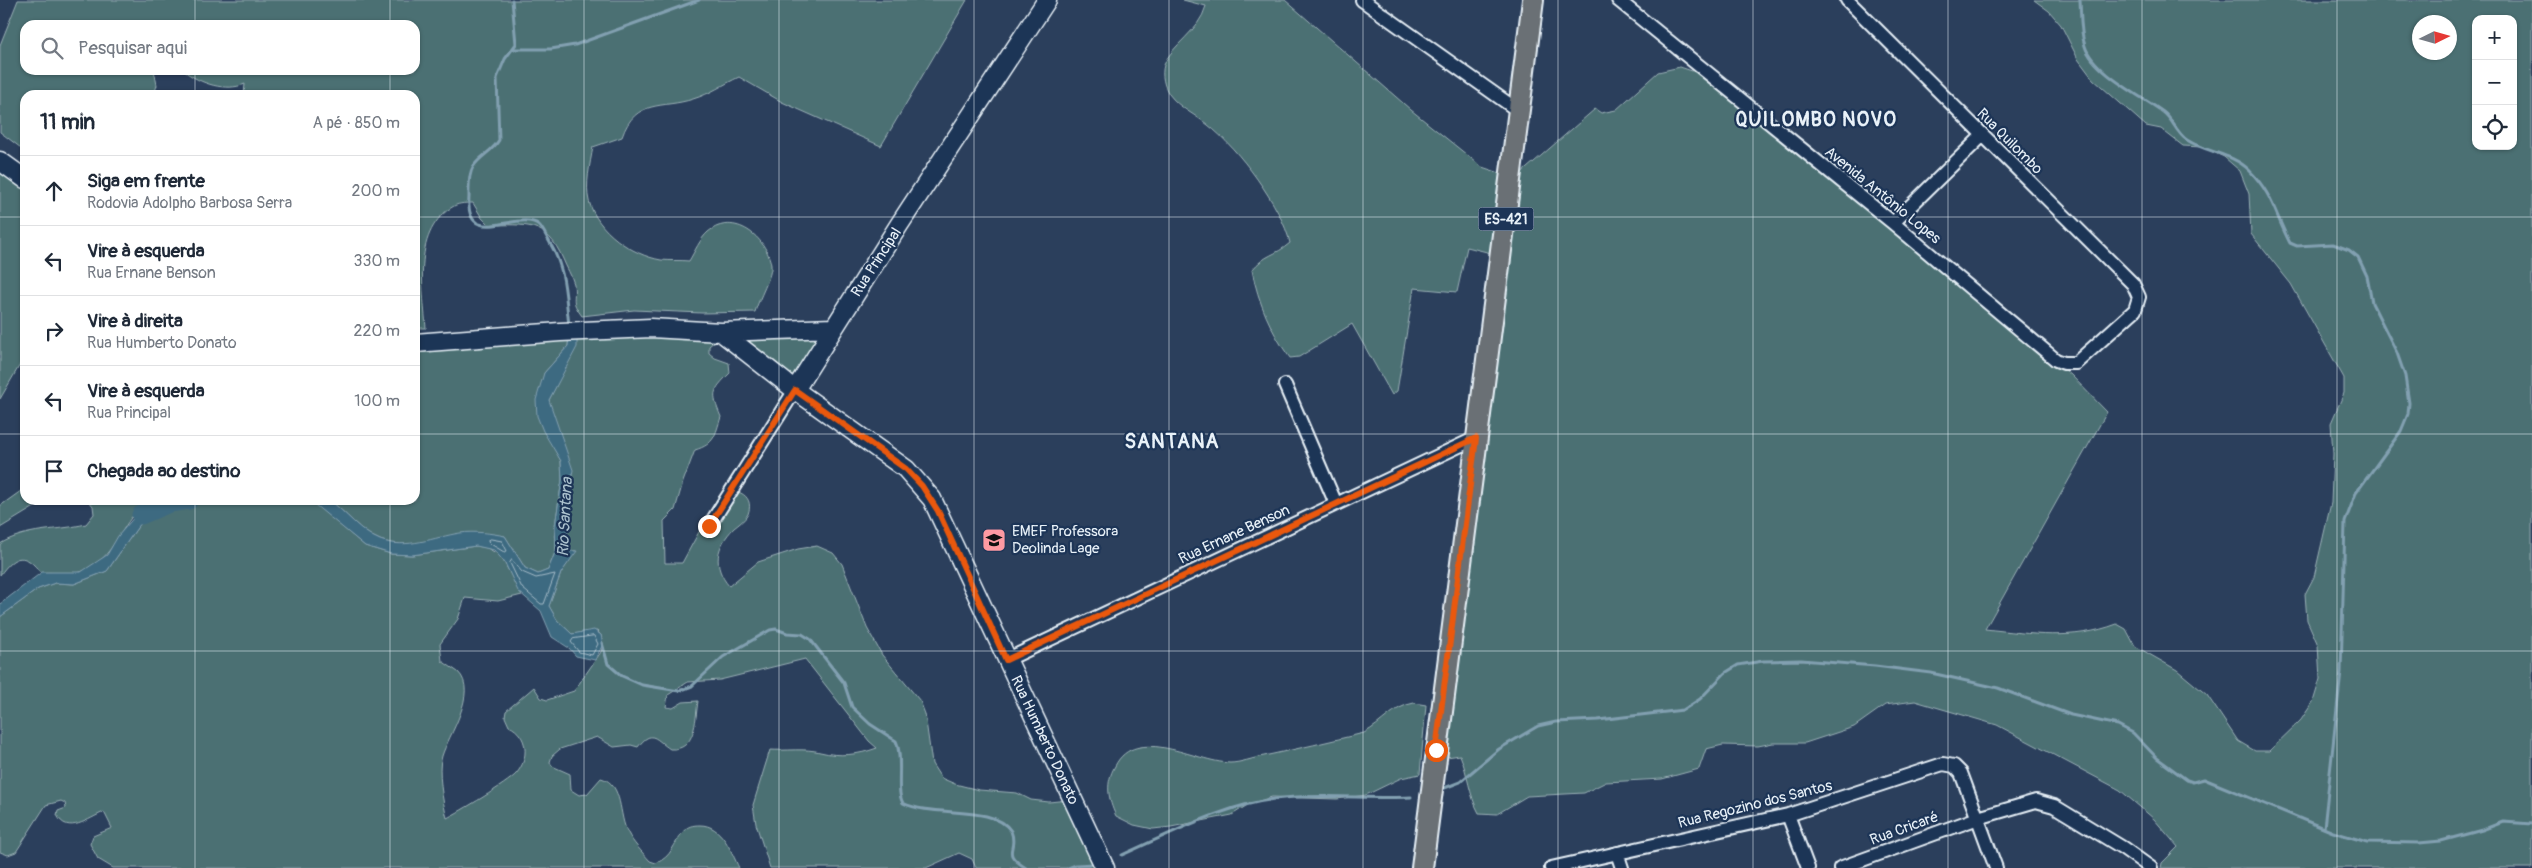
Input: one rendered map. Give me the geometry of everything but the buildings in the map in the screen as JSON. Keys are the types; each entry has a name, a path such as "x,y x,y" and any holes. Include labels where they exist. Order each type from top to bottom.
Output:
{"main road":[{"name":"Rua Principal","path":"795,390 833,328 1047,0"},
{"name":"ES-421","path":"1422,868 1534,0"},
{"path":"0,161 20,175"},
{"path":"420,342 585,330 671,328 721,332 833,328"},
{"name":"Rua Humberto Donato","path":"721,332 795,390 906,469 922,486 938,511 1006,660 1105,868"}],"street":[{"path":"1362,0 1520,112"},
{"name":"Avenida Antônio Lopes","path":"1618,0 1893,223 2056,360"},
{"name":"Rua Quilombo","path":"1847,0 2133,284 2139,297 2135,310 2076,363 2064,363 2056,360"},
{"path":"1893,223 1982,136"},
{"path":"1285,386 1336,504"},
{"name":"Rua Principal","path":"709,526 795,390"},
{"name":"Rua Ernane Benson","path":"1006,660 1476,438"},
{"name":"Rua Regozino dos Santos","path":"1551,868 1788,815 1943,764 1954,766 1961,773 1978,818"},
{"name":"Rua Cricaré","path":"1840,868 1978,818 2028,802 2041,801 2054,806 2149,866"},
{"path":"1788,815 1808,868"},
{"path":"1978,818 1996,868"},
{"path":"1617,853 1622,868"},
{"path":"2135,868 2149,866"}],"green space":[{"path":"18,0 967,0 881,146 782,102 739,77 699,97 642,110 634,116 622,137 593,147 589,167 589,201 593,212 608,232 628,247 639,253 661,260 689,261 705,235 718,226 728,224 738,226 748,230 756,237 768,255 771,269 755,312 702,313 634,310 582,316 575,304 572,278 556,246 549,237 534,227 524,225 489,225 482,218 473,203 466,203 454,206 441,216 431,229 426,244 422,278 426,328 420,328 420,90 244,90 245,84 222,87 205,83 190,75 420,75 420,20 20,20 20,75 155,75 157,85 156,90 20,90 20,147 0,132 0,45"},
{"path":"1183,0 1285,0 1411,110 1482,167 1500,173 1491,253 1467,247 1457,292 1414,288 1397,391 1392,395 1352,324 1299,357 1290,358 1271,327 1258,294 1252,270 1261,261 1290,243 1278,213 1245,163 1220,135 1178,103 1166,88 1163,73 1164,65 1173,51 1197,23 1206,6"},
{"path":"2034,0 2532,0 2532,868 2161,868 2162,863 2178,847 2154,819 2120,790 1997,725 1915,701 1885,705 1854,727 1805,743 1773,743 1758,746 1723,745 1706,749 1699,769 1662,779 1606,782 1584,793 1527,796 1497,814 1479,813 1460,755 1447,757 1474,518 1486,454 1519,175 1595,109 1601,113 1616,110 1658,72 1680,67 1698,73 1771,134 1779,136 2071,375 2107,412 1985,629 2052,635 2084,633 2117,624 2126,629 2135,646 2177,670 2207,695 2238,741 2255,751 2269,751 2301,720 2313,702 2320,679 2318,645 2307,620 2305,594 2314,577 2331,503 2333,454 2331,423 2344,393 2344,378 2291,284 2251,234 2249,194 2240,171 2224,157 2202,147 2183,146 2161,129 2146,126 2093,79 2078,59 2061,25 2049,11"},
{"path":"0,164 20,179 20,365 0,399"},
{"path":"577,326 715,334 715,341 709,346 709,353 715,358 729,363 730,373 715,393 721,417 710,442 702,448 695,450 675,510 664,521 665,563 682,563 718,497 723,493 729,492 741,493 749,501 750,507 747,516 723,542 718,556 720,571 729,586 758,562 798,549 817,546 833,553 842,564 867,628 882,655 920,701 925,714 932,764 941,778 955,784 979,790 1017,793 1031,800 1049,802 1068,800 1098,868 976,868 972,859 959,853 926,868 770,868 756,824 753,805 770,750 808,750 842,755 856,754 877,748 869,741 805,659 720,680 688,682 668,695 666,707 673,708 683,702 698,701 693,733 685,745 679,748 670,749 657,739 651,737 643,741 638,747 631,745 614,747 597,737 560,749 552,756 550,762 552,766 570,774 571,790 579,795 587,794 601,778 608,781 614,787 617,794 628,833 650,861 656,863 666,857 686,828 700,825 708,826 720,834 729,847 739,868 113,868 98,859 90,844 93,836 112,828 104,812 79,824 66,824 57,815 58,811 66,808 65,803 61,801 46,805 16,852 8,855 0,852 0,617 38,589 55,583 74,584 107,571 137,528 150,513 163,505 316,505 365,546 391,554 412,555 476,546 487,548 500,555 522,595 498,601 465,598 458,619 440,644 442,661 458,672 464,681 465,691 464,702 445,747 440,769 441,787 447,818 494,790 516,774 523,761 525,747 520,735 509,726 505,717 506,711 534,687 541,698 547,700 574,691 601,652 603,644 601,635 597,631 572,634 557,620 549,606 561,573 576,551 566,551 568,538 565,511 570,485 549,400 558,382"},
{"path":"570,327 568,346 544,373 555,450 561,461 562,480 555,526 556,550 548,570 538,574 525,568 505,536 474,536 408,544 380,540 366,532 335,505 420,505 420,344"},
{"path":"821,336 791,381 740,339"},
{"path":"20,492 20,505 38,505 0,528 0,506"},
{"path":"143,505 132,516 110,550 92,567 75,573 41,573 30,562 20,558 10,563 0,575 0,544 31,532 86,524 94,514 93,506"},
{"path":"1414,703 1426,705 1420,774 1401,778 1366,795 1337,799 1272,797 1249,804 1232,815 1153,829 1134,825 1116,816 1111,803 1109,785 1112,772 1125,754 1137,748 1151,746 1167,748 1216,761 1238,762 1364,733 1400,708"}],"water":[{"path":"577,326 577,347 549,400 573,470 565,511 568,538 566,551 577,551 561,573 549,606 557,620 572,634 594,630 601,635 603,644 595,660 576,656 569,648 552,637 541,611 518,591 505,563 494,550 476,546 412,555 391,554 365,546 315,505 335,505 366,532 390,543 420,542 465,532 505,536 525,568 538,574 548,570 556,550 555,526 562,480 561,461 543,431 537,416 536,400 544,373 568,346 570,327"},
{"path":"145,505 163,505 150,513 137,528 107,571 74,584 55,583 38,589 0,617 0,604 42,572 81,572 107,555 118,536"}],"waterway":[{"name":"Rio Santana","path":"512,0 516,44 505,59 497,78 499,140 471,170 469,186 470,213 475,222 484,225 519,221 530,221 539,225 559,262 569,325"},
{"path":"514,49 551,49 575,45 699,0"},
{"path":"2080,0 2083,40 2090,56 2097,65 2119,83 2163,112 2187,140 2227,156 2249,170 2269,196 2290,243 2297,246 2333,244 2349,250 2358,257 2367,276 2372,303 2397,353 2405,376 2409,403 2408,414 2401,431 2356,493 2345,522 2341,672 2324,828"},
{"name":"Rio Santana","path":"141,515 164,505"},
{"path":"602,643 608,664 622,676 642,685 679,691 692,686 723,657 770,630 776,629 787,633 802,634 810,639 844,683 852,707 870,724 896,741 899,756 900,791 903,803 930,810 991,817 1011,831 1013,838 1011,854 1013,858 1026,868"},
{"path":"1442,789 1460,782 1499,749 1538,726 1556,722 1598,720 1683,710 1700,699 1725,673 1738,665 1763,661 1801,660 1931,673 1998,688 2071,715 2118,725 2133,733 2157,758 2187,780 2193,782 2204,779 2333,832 2367,842 2419,843 2441,841 2503,822 2532,824"},
{"path":"1122,855 1221,812 1263,801 1316,796 1411,797"},
{"path":"1068,868 1076,865 1094,864"}],"place":[{"name":"EMEF Professora Deolinda Lage","path":"994,540"}],"district":[{"name":"QUILOMBO NOVO","path":"1816,119"},
{"name":"SANTANA","path":"1172,441"}],"route":[{"path":"709,526 795,390 906,469 922,486 932,499 958,551 1006,660 1476,438 1436,750"}]}
